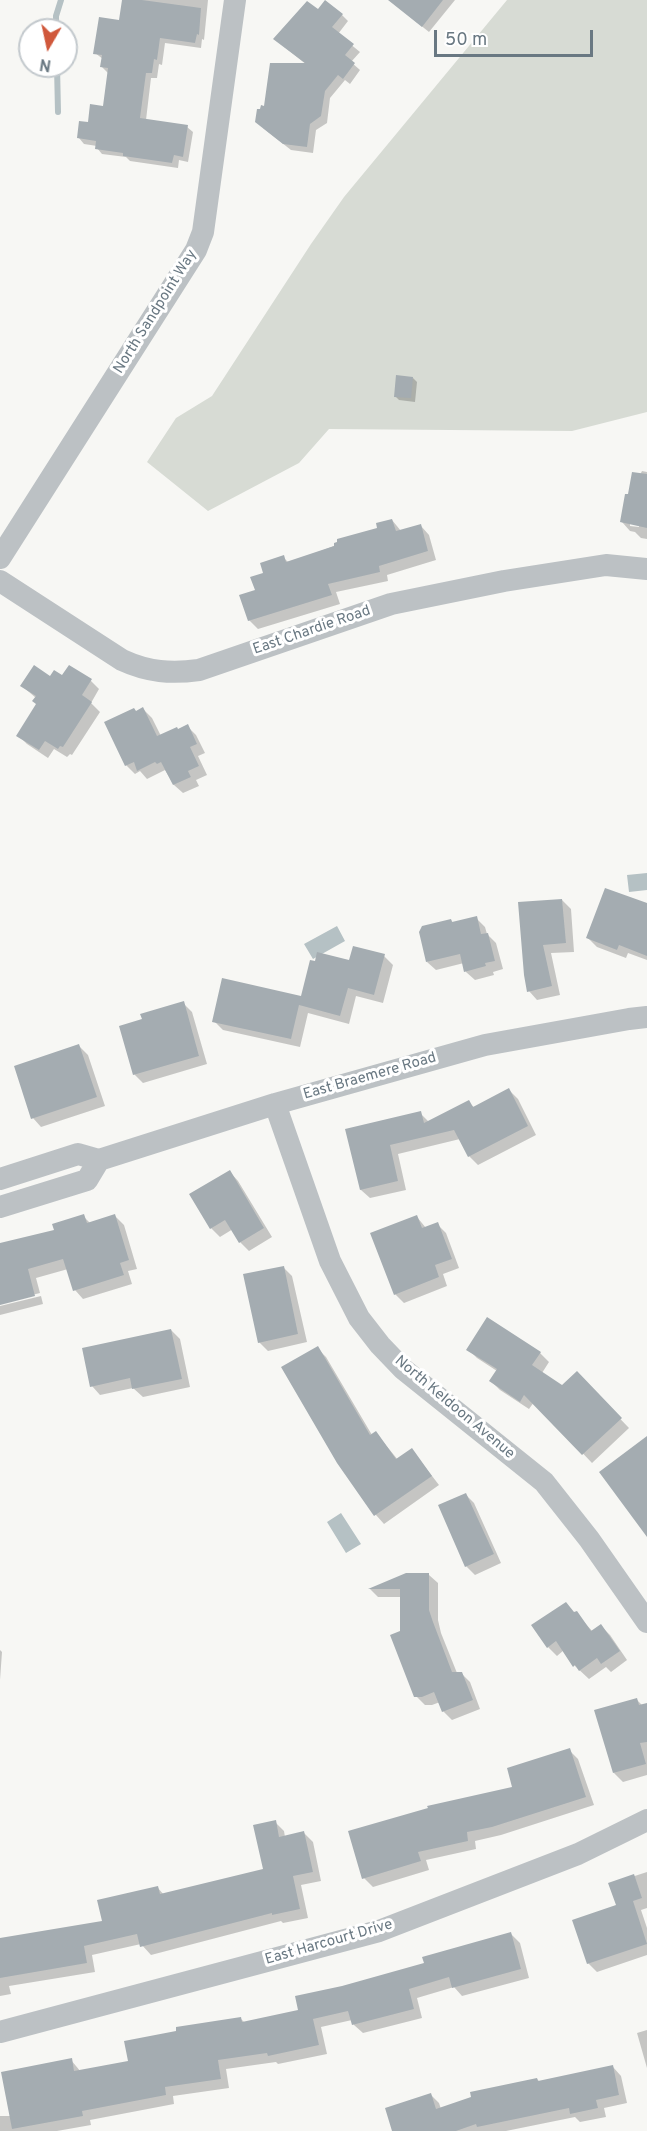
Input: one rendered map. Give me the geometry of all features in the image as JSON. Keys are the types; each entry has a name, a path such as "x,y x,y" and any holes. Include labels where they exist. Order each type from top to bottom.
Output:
{"street":[{"name":"North Sandpoint Way","path":"0,558 196,250 203,232 235,0"},
{"name":"East Chardie Road","path":"0,581 122,660 138,668 179,673 199,670 392,604 504,580 606,565 647,569"},
{"name":"East Braemere Road","path":"0,1179 78,1154 99,1160 275,1104 485,1045 647,1017"},
{"name":"North Keldoon Avenue","path":"275,1104 330,1261 359,1318 403,1369 544,1482 589,1539 647,1622"},
{"path":"0,1208 87,1180 99,1160"},
{"name":"East Harcourt Drive","path":"0,2032 379,1931 578,1854 647,1820"}],"shaded area":[{"path":"507,0 647,0 647,412 572,431 329,429 299,463 208,511 147,462 176,418 212,396 344,197"},
{"path":"647,873 647,890 629,892 627,875"},
{"path":"337,926 345,941 313,959 304,944"},
{"path":"341,1513 361,1544 346,1553 327,1522"}],"building":[{"path":"122,0 142,0 201,8 199,35 197,34 195,43 160,38 157,60 154,59 152,73 146,73 140,118 188,125 183,157 174,155 172,163 123,156 123,153 95,149 96,141 77,138 79,121 88,122 90,104 103,106 108,68 100,67 102,55 93,54 99,17 119,20"},
{"path":"325,0 343,14 332,27 354,44 345,55 355,63 343,79 338,75 325,91 321,116 310,124 307,147 283,144 255,122 257,109 260,109 261,105 264,106 270,63 305,63 273,39 307,1 318,9"},
{"path":"388,0 443,0 422,27"},
{"path":"396,375 413,377 411,398 394,397"},
{"path":"632,472 647,474 647,528 620,522"},
{"path":"392,519 396,531 421,524 428,551 379,566 380,572 328,584 332,595 248,621 239,595 255,590 250,577 263,573 260,563 284,555 286,562 334,546 337,539 377,528 376,523"},
{"path":"34,665 50,676 54,670 62,675 69,665 92,679 82,695 92,702 63,747 60,746 58,749 45,741 39,750 16,736 36,704 32,701 36,696 20,686"},
{"path":"143,707 157,736 188,724 197,744 190,747 199,766 188,771 191,777 173,785 161,762 157,764 155,762 137,771 134,762 125,766 104,722 134,708 136,711"},
{"path":"605,888 647,903 647,956 619,945 617,950 586,938"},
{"path":"562,899 566,943 543,945 552,986 527,992 518,902"},
{"path":"477,916 481,934 488,933 495,961 464,972 460,954 426,962 419,932 422,926"},
{"path":"353,946 385,954 374,995 348,988 340,1016 299,1005 291,1039 212,1022 222,978 301,996 310,960 315,961 317,952 349,960"},
{"path":"184,1001 199,1056 133,1075 119,1026 142,1019 140,1014"},
{"path":"79,1044 97,1097 31,1119 14,1066"},
{"path":"509,1088 528,1126 468,1157 454,1130 390,1145 398,1181 360,1190 345,1129 421,1111 424,1123 469,1100 473,1107"},
{"path":"230,1170 264,1228 239,1243 225,1220 210,1229 189,1194"},
{"path":"84,1214 87,1223 115,1214 129,1260 120,1263 124,1275 73,1291 63,1259 28,1269 35,1296 0,1305 0,1243 54,1230 52,1224"},
{"path":"417,1215 422,1228 438,1222 452,1259 435,1265 439,1277 394,1295 370,1233"},
{"path":"284,1266 298,1334 258,1343 243,1274"},
{"path":"487,1317 541,1352 532,1365 562,1385 577,1371 622,1418 582,1455 524,1395 520,1402 489,1381 497,1369 466,1350"},
{"path":"171,1329 182,1379 132,1389 130,1378 90,1387 82,1348"},
{"path":"318,1346 370,1435 376,1431 396,1459 412,1448 432,1476 374,1516 337,1463 281,1367"},
{"path":"647,1436 647,1537 599,1472"},
{"path":"466,1493 494,1554 465,1567 438,1505"},
{"path":"406,1573 429,1573 429,1610 433,1622 452,1672 462,1672 473,1700 442,1712 434,1692 422,1697 414,1697 390,1635 400,1631 400,1589 368,1589"},
{"path":"566,1602 574,1612 577,1611 591,1631 601,1624 620,1651 601,1664 597,1658 579,1671 575,1665 573,1667 556,1641 547,1648 531,1625"},
{"path":"637,1698 639,1705 647,1703 647,1742 640,1743 646,1764 613,1773 594,1710"},
{"path":"570,1748 586,1797 492,1827 467,1832 468,1841 418,1852 421,1861 362,1879 348,1831 428,1808 427,1806 512,1787 507,1768"},
{"path":"276,1820 279,1837 304,1831 313,1872 293,1876 300,1909 272,1915 272,1913 140,1947 137,1934 84,1946 87,1963 0,1978 0,1938 102,1921 97,1900 158,1886 160,1894 263,1869 253,1825"},
{"path":"634,1874 642,1898 633,1901 647,1944 587,1964 572,1920 616,1905 608,1883"},
{"path":"511,1932 521,1969 452,1988 449,1977 409,1989 414,2009 352,2025 348,2011 313,2019 319,2045 268,2056 267,2053 218,2060 221,2079 165,2087 166,2095 82,2111 83,2116 12,2129 1,2072 72,2058 74,2071 128,2061 124,2041 176,2031 176,2027 241,2017 242,2022 298,2010 295,1996 342,1986 424,1963 422,1957"},
{"path":"613,2065 619,2095 596,2100 598,2108 570,2114 569,2108 477,2127 476,2124 456,2131 392,2131 385,2108 431,2093 436,2109 471,2097 470,2092 537,2078 538,2081"}],"waterway":[{"path":"56,18 61,0"},
{"path":"57,78 58,112"}]}
